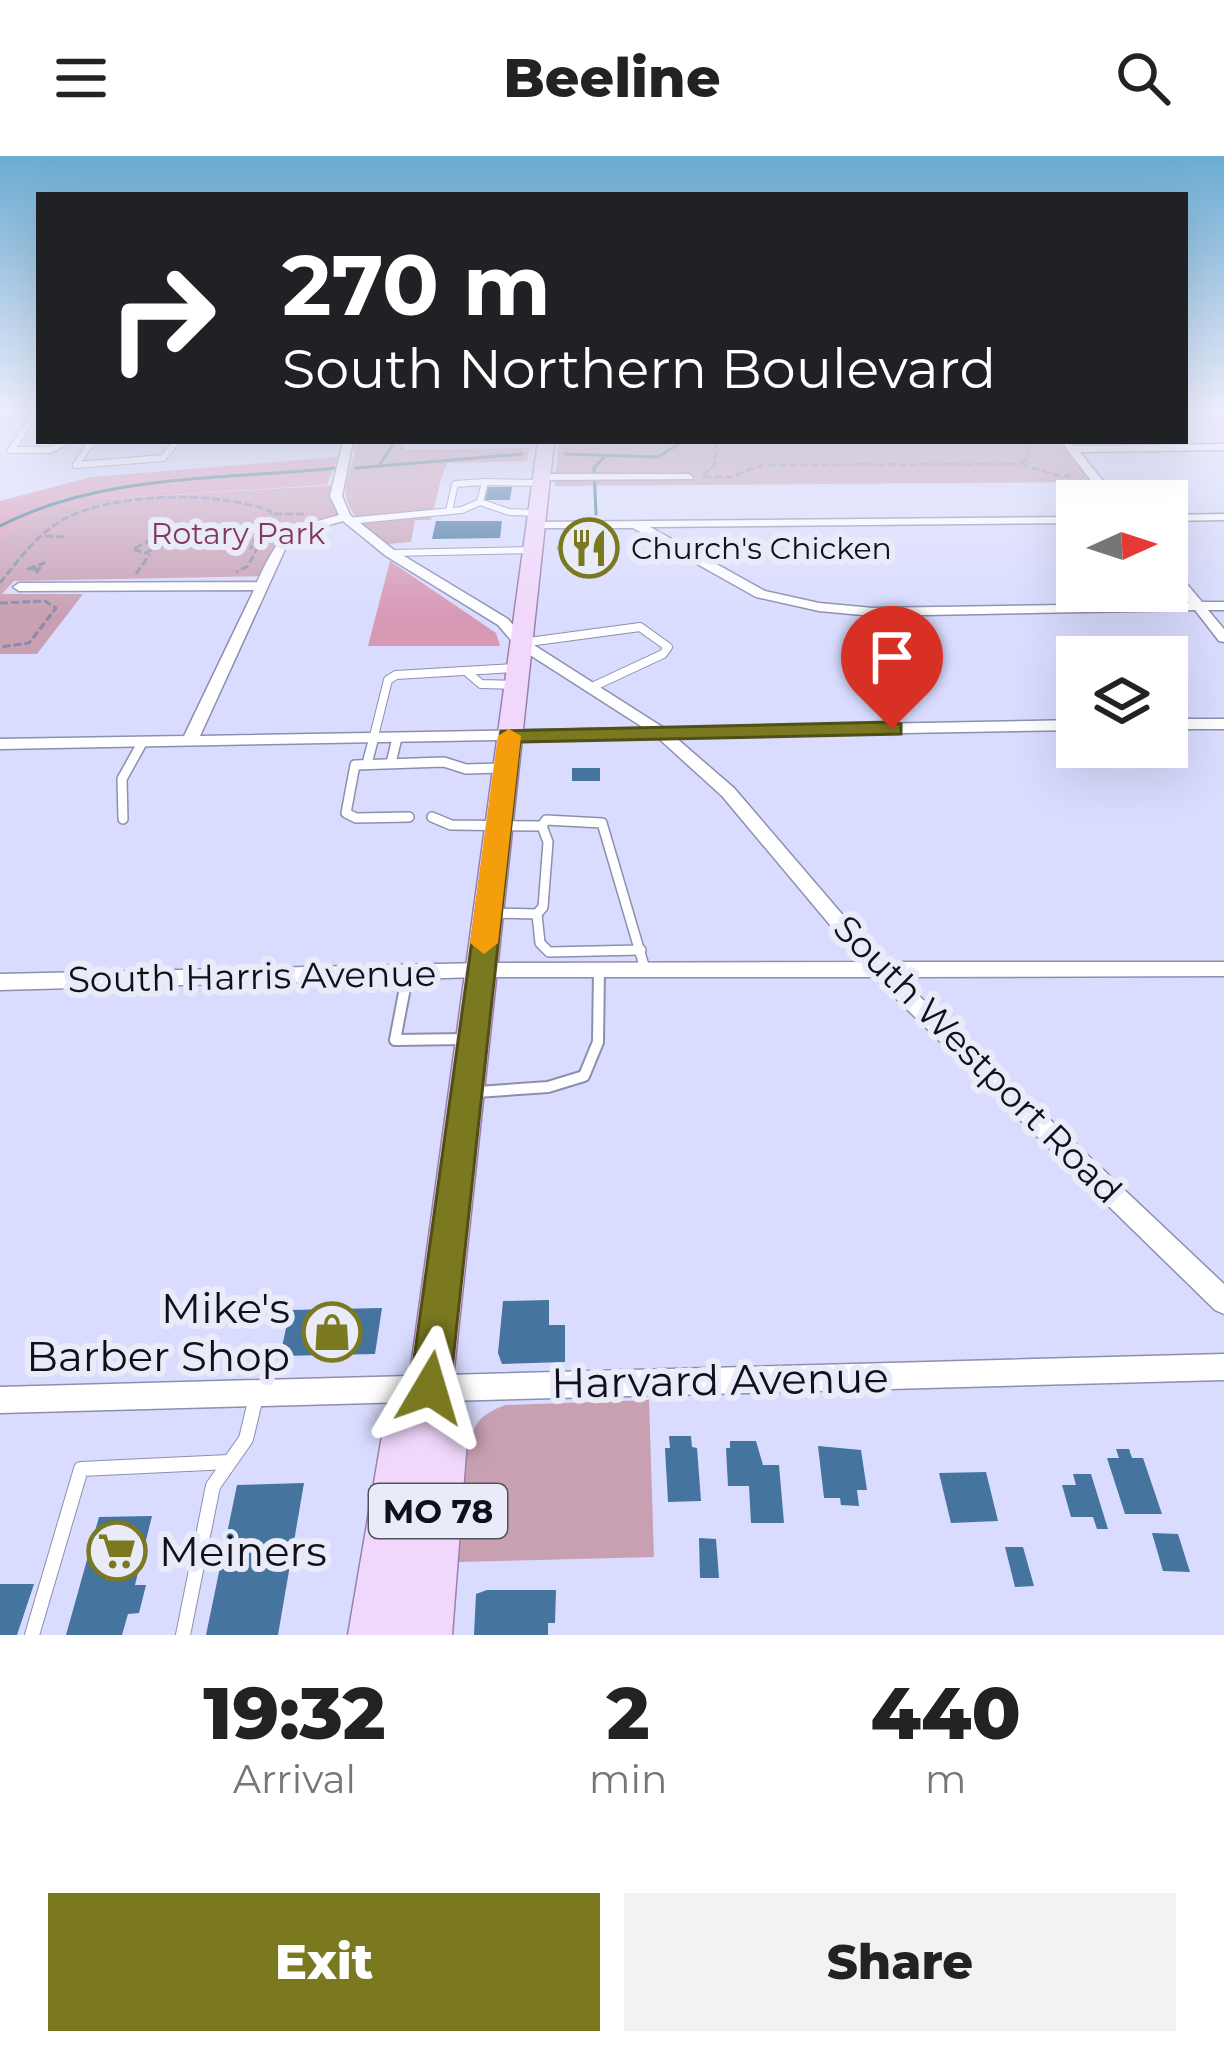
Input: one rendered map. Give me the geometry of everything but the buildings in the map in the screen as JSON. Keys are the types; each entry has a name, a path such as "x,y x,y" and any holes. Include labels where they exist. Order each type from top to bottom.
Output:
{"main road":[{"name":"MO 78","path":"426,1635 444,1440 430,1388 518,665 545,522 545,479"},
{"name":"MO 78","path":"374,1635 406,1430 430,1388"}],"street":[{"path":"189,742 282,543 296,531 344,519 336,496 340,479"},
{"path":"545,522 591,479"},
{"path":"1188,518 1224,517"},
{"name":"South Westport Road","path":"344,519 503,622 518,665 590,688 662,733 728,792 877,968 1224,1301"},
{"path":"545,522 1056,520"},
{"path":"638,525 761,594 812,606 873,612 1224,606"},
{"path":"19,587 261,586"},
{"path":"1188,594 1224,638"},
{"path":"1188,724 1224,724"},
{"path":"0,744 1056,725"},
{"name":"South Harris Avenue","path":"0,982 481,970 568,961 599,970 643,960 877,968 1224,969"},
{"name":"Harvard Avenue","path":"0,1400 1224,1367"}],"lane":[{"path":"449,511 455,484 485,482 569,537 586,535"},
{"path":"480,502 485,482"},
{"path":"344,519 449,511 480,502 545,522 568,552 606,553"},
{"path":"390,553 545,522"},
{"path":"367,764 388,680 396,675 518,665 640,627 668,647 663,654 590,688"},
{"path":"467,672 481,684 518,665"},
{"path":"391,763 397,738"},
{"path":"123,819 122,779 142,743"},
{"path":"409,817 356,818 346,813 355,765 506,768"},
{"path":"432,817 451,825 542,826"},
{"path":"546,820 602,823 643,960 568,961 542,949 537,914 543,907 548,842 542,826 546,820"},
{"path":"488,912 537,914"},
{"path":"466,1092 575,1084 593,1071 599,1051 599,970"},
{"path":"408,972 395,1040 472,1039"},
{"path":"183,1635 213,1486 246,1439 257,1393"},
{"path":"32,1635 81,1469 229,1462"}],"path":[{"path":"0,583 43,536 68,517 125,502 250,502 272,514 323,512 344,519"},
{"path":"232,572 248,566 272,514"},
{"path":"203,544 210,534 260,530 250,548"},
{"path":"43,536 66,537"},
{"path":"161,546 151,540 134,547 137,552 203,544 257,548"},
{"path":"149,552 150,559 136,574 155,574"},
{"path":"34,575 39,569"},
{"path":"7,575 55,574"},
{"path":"0,603 45,602 56,608 29,643 0,647"}],"green space":[{"path":"347,479 441,479 431,520 415,520 411,542 388,544 363,525 346,491"},
{"path":"556,479 1091,480 555,486"},
{"name":"Rotary Park","path":"338,485 345,517 296,531 266,576 14,581 2,594 83,594 37,654 0,654 0,540 41,509 88,500"},
{"path":"649,1400 654,1557 457,1562 466,1456 475,1427 484,1416 505,1405"}],"shaded area":[{"path":"83,479 329,479 327,485 88,500 41,509 0,540 0,501"},
{"path":"390,561 496,633 500,646 368,646"}],"waterway":[{"path":"0,526 80,496 197,479"},
{"path":"594,479 596,514"}],"slow traffic":[{"path":"484,943 509,736"}],"place":[{"name":"Church's Chicken","path":"589,548"},
{"name":"Mike's Barber Shop","path":"332,1332"},
{"name":"Meiners","path":"117,1551"}],"route":[{"path":"430,1388 509,736 892,729"}]}
